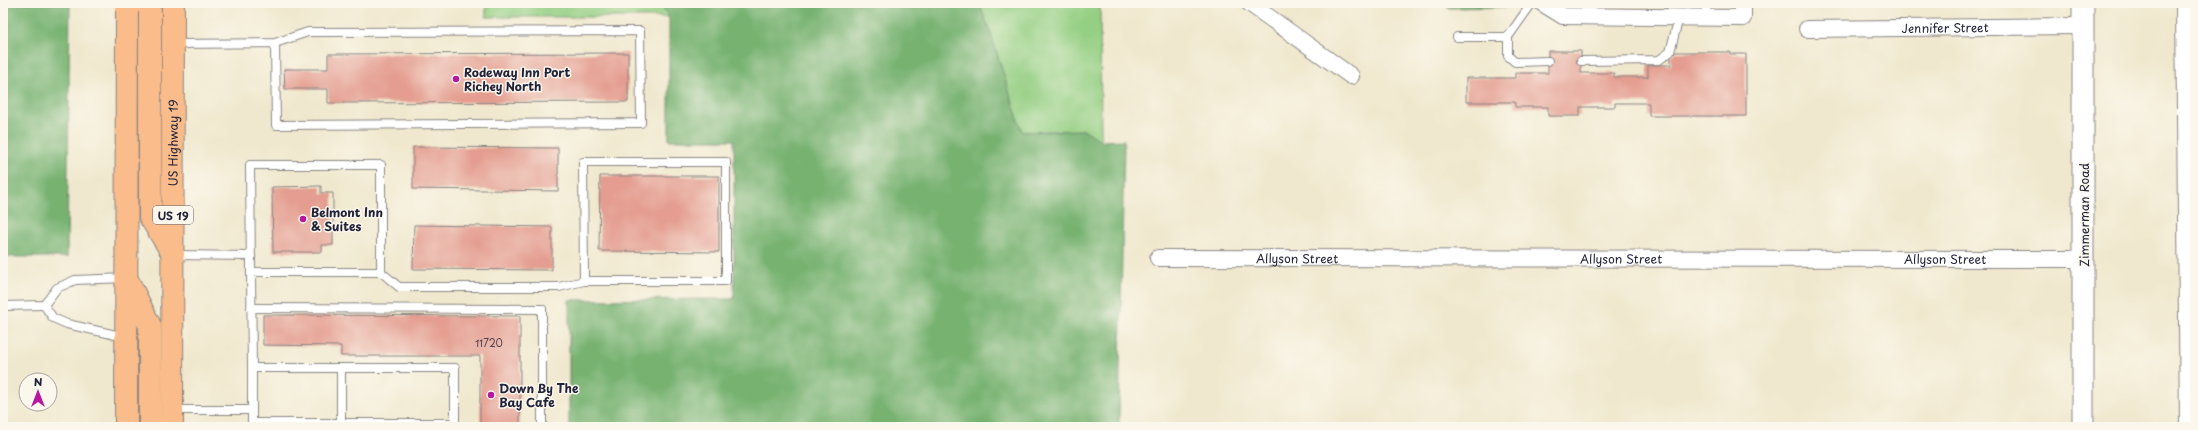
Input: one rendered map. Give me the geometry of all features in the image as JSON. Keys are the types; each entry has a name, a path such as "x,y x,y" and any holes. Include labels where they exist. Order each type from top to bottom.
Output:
{"highway":[{"path":"126,427 127,3"},
{"path":"146,3 150,10 150,217 173,255"},
{"name":"US Highway 19","path":"172,419 173,3"},
{"path":"126,278 150,326 150,427"}],"street":[{"path":"1542,3 1563,16 1679,17 1706,10 1743,10"},
{"name":"Zimmerman Road","path":"2083,3 2083,427"},
{"path":"1251,4 1351,76"},
{"path":"2188,7 2188,427"},
{"name":"Jennifer Street","path":"1807,30 2083,26"},
{"name":"Allyson Street","path":"1158,258 2084,258"}],"lane":[{"path":"1532,3 1508,37 1508,56 1510,60 1515,62 1548,61"},
{"path":"1581,61 1659,60 1670,52 1679,17"},
{"path":"173,44 275,43 308,32 640,31 640,123 276,125 275,43"},
{"path":"1457,37 1508,37"},
{"path":"251,272 381,272 399,287 559,287 584,281 726,281 726,162 583,162 584,281"},
{"path":"252,368 455,368 455,423 252,425 250,165 381,165 381,272"},
{"path":"173,255 251,256"},
{"path":"3,306 44,305 58,288 75,280 126,278"},
{"path":"44,305 53,318 67,324 127,338"},
{"path":"251,308 542,308 542,427"},
{"path":"341,368 341,425"},
{"path":"172,419 252,410"}],"green space":[{"path":"3,3 70,3 67,257 3,257"},
{"path":"486,3 660,3 669,17 486,17"},
{"path":"660,3 979,3 990,32 1022,132 1085,130 1101,141 1124,140 1119,427 569,427 569,300 734,299 734,140 669,140 669,17"},
{"path":"979,3 1100,3 1101,141 1085,130 1022,132 990,32"},
{"path":"1448,3 1512,3 1512,7 1448,8"}],"building":[{"path":"1548,51 1581,51 1581,73 1614,73 1614,77 1648,77 1648,65 1671,65 1671,56 1676,52 1730,52 1730,54 1746,54 1746,116 1649,116 1649,103 1615,103 1615,107 1580,107 1580,116 1548,116 1548,107 1515,107 1515,102 1466,102 1466,78 1515,78 1515,73 1548,73"},
{"name":"Rodeway Inn Port Richey North","path":"628,53 628,102 328,103 328,89 285,89 284,69 328,69 328,54"},
{"path":"413,147 558,148 558,191 413,189"},
{"path":"600,176 719,176 719,252 599,251"},
{"name":"Belmont Inn & Suites","path":"321,186 321,193 333,193 333,245 322,245 322,252 273,252 272,187"},
{"path":"414,225 552,227 552,270 413,269"},
{"path":"263,315 520,316 520,427 480,427 480,356 341,356 341,346 263,345"}],"place":[{"name":"Rodeway Inn Port Richey North","path":"456,79"},
{"name":"Belmont Inn & Suites","path":"303,219"},
{"name":"Down By The Bay Cafe","path":"491,395"}]}
